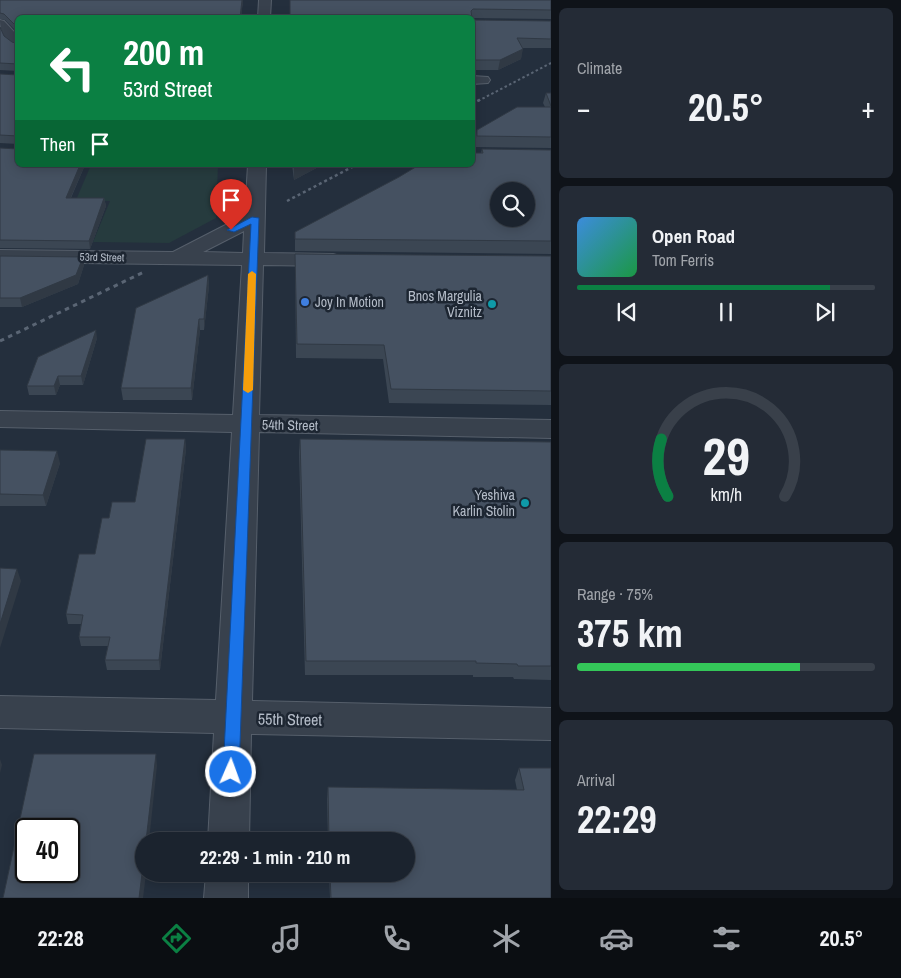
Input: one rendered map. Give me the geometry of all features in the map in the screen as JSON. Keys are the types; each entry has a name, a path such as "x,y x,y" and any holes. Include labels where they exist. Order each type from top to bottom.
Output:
{"street":[{"path":"264,15 265,0"},
{"path":"4,22 15,40"},
{"path":"228,832 257,167"},
{"name":"53rd Street","path":"175,258 255,218"},
{"name":"53rd Street","path":"0,256 353,260"},
{"name":"54th Street","path":"0,419 551,429"},
{"name":"55th Street","path":"0,712 551,724"},
{"path":"226,898 227,882"}],"green space":[{"path":"90,167 218,167 216,218 169,243 93,242 110,201 76,200"}],"building":[{"path":"0,0 242,0 240,15 15,15 15,25 4,14 0,13"},
{"path":"290,0 551,0 551,10 473,9 472,15 290,15"},
{"path":"475,20 551,21 551,39 517,38 523,49 500,60 475,60"},
{"path":"0,27 4,36 15,43 15,64 0,63"},
{"path":"0,74 15,75 15,136 0,135"},
{"path":"546,93 551,93 551,106"},
{"path":"517,107 551,107 551,137 477,136 477,130"},
{"path":"0,148 15,149 15,167 79,167 66,198 104,198 89,241 0,240"},
{"path":"482,149 551,150 551,241 295,239 295,232 416,167 475,167 475,153 483,153"},
{"path":"295,254 551,256 551,391 391,389 384,345 297,344"},
{"path":"0,256 83,257 76,275 20,298 0,298"},
{"path":"208,275 204,319 199,319 191,388 121,388 136,308"},
{"path":"96,330 81,376 58,376 54,386 27,386 38,357"},
{"path":"146,439 185,439 159,660 105,660 110,637 79,637 83,615 66,614 79,554 95,554 102,518 109,518 112,502 135,502"},
{"path":"300,439 551,442 551,666 518,666 517,664 476,663 476,661 306,661"},
{"path":"0,450 57,451 43,495 0,494"},
{"path":"0,568 17,569 0,624"},
{"path":"34,754 156,754 147,832 135,832 135,882 141,882 139,898 3,898 15,842 15,883 80,883 80,818 20,818"},
{"path":"519,768 551,768 551,898 331,898 330,882 415,882 415,832 329,832 328,787 524,790"}],"railway":[{"path":"478,101 551,63"},
{"path":"475,102 481,99"},
{"path":"287,201 352,167"},
{"path":"0,341 146,271"}],"slow traffic":[{"path":"248,390 252,274"}],"place":[{"name":"Joy In Motion","path":"305,302"},
{"name":"Bnos Margulia Viznitz","path":"492,304"},
{"name":"Yeshiva Karlin Stolin","path":"525,503"}],"route":[{"path":"231,230 255,218 231,772"}]}
